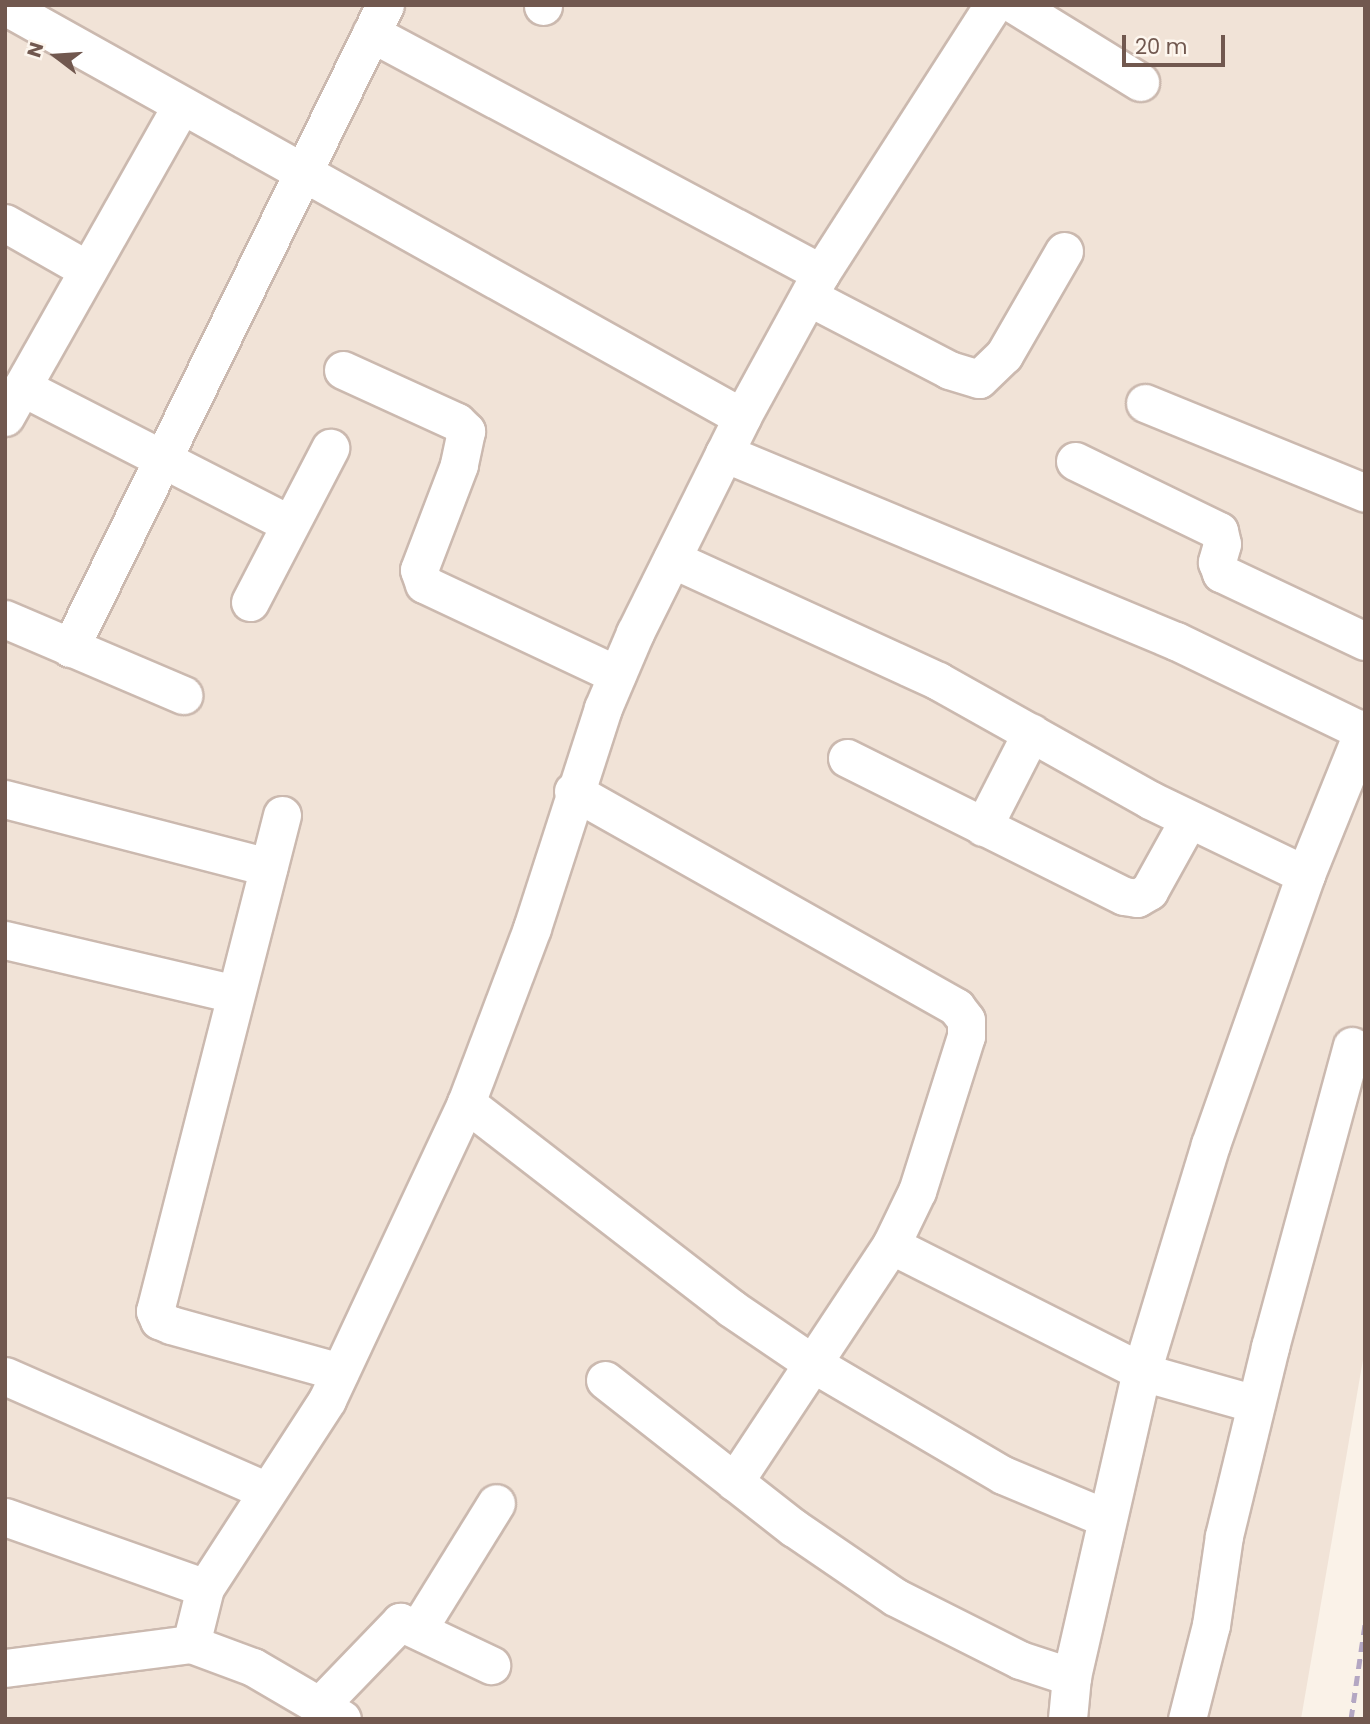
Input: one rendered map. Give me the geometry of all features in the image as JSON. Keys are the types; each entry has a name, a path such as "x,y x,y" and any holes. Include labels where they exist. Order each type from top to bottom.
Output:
{"street":[{"path":"191,1644 205,1588 340,1372 466,1103 532,928 573,791 617,675 672,559 742,417 815,285 993,5"},
{"path":"1015,5 1140,82"},
{"path":"5,6 301,174 742,417"},
{"path":"70,648 378,19 815,285 948,370 979,379 1004,355 1064,251"},
{"path":"181,106 14,402 162,459 290,524"},
{"path":"5,223 88,270"},
{"path":"343,370 457,422 466,431 459,465 419,570 424,584 617,675"},
{"path":"1145,403 1365,493"},
{"path":"250,602 330,448"},
{"path":"724,453 1176,641 1364,731 1306,875 1212,1145 1142,1372 1106,1518 1072,1677 1068,1719"},
{"path":"1075,461 1219,531 1222,544 1217,562 1221,573 1365,640"},
{"path":"672,559 938,681 1189,819 1306,875"},
{"path":"5,619 183,695"},
{"path":"983,827 1031,733"},
{"path":"847,758 983,827 1137,898 1149,891 1189,819"},
{"path":"573,791 946,1001 966,1020 966,1036 917,1191 891,1245 734,1482"},
{"path":"5,799 268,867"},
{"path":"282,815 155,1311 159,1320 171,1325 340,1372"},
{"path":"5,940 235,994"},
{"path":"1188,1719 1256,1404 1352,1046"},
{"path":"466,1103 731,1308 812,1363 1003,1475 1106,1518"},
{"path":"891,1245 1142,1372 1256,1404"},
{"path":"5,1376 267,1491"},
{"path":"605,1380 734,1482 895,1597 1020,1660 1072,1677"},
{"path":"418,1629 496,1503"},
{"path":"5,1517 205,1588"},
{"path":"5,1668 191,1644 221,1653 309,1709 392,1625 400,1622 491,1665"}],"shaded area":[{"path":"5,5 1365,5 1365,1348 1301,1719 5,1719"}],"railway":[{"path":"1351,1719 1365,1624"}]}
